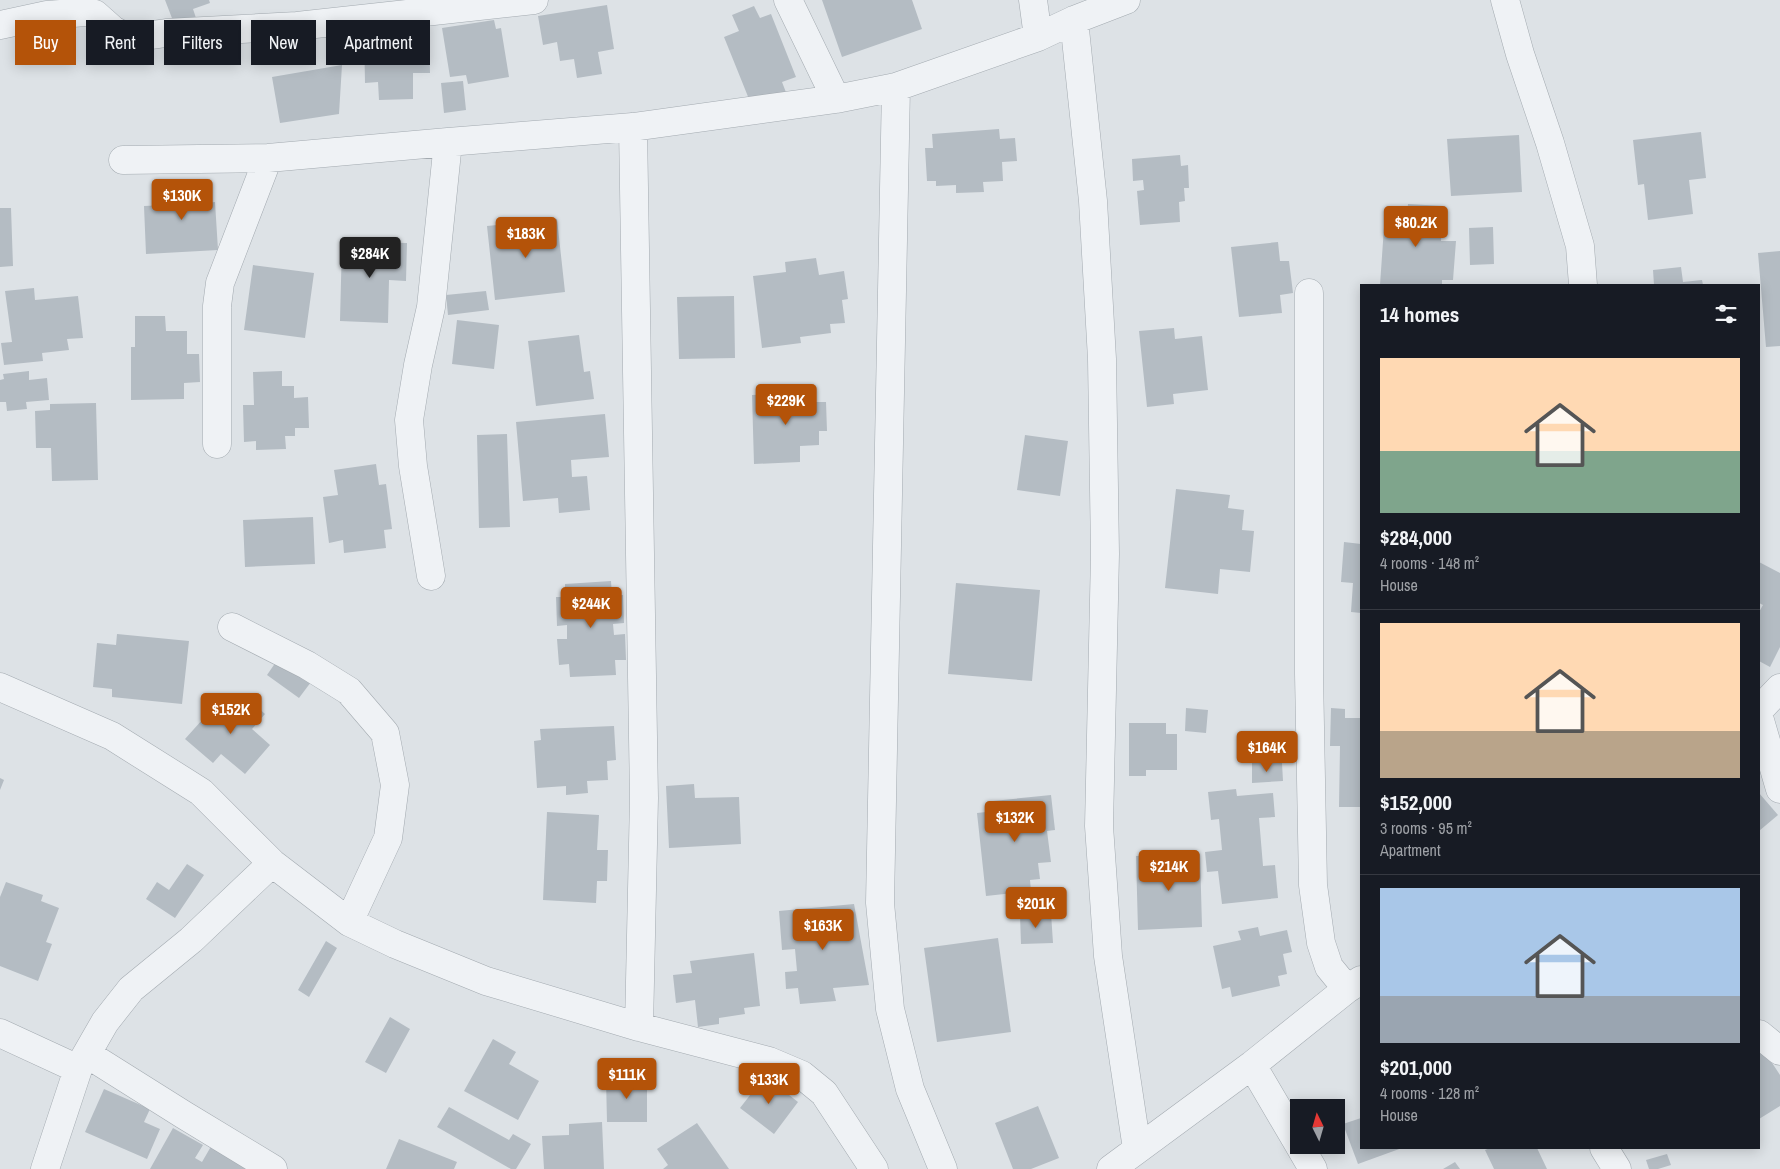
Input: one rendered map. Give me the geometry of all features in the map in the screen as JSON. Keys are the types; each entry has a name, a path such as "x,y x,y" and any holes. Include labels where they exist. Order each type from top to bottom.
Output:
{"street":[{"path":"0,25 47,15 86,12 95,14 113,30 126,37 138,37 166,33 297,26 534,0"},
{"path":"788,0 836,99"},
{"path":"1034,0 1038,37"},
{"path":"123,160 268,158 633,128 836,99 896,87 1038,37 1074,20 1126,0"},
{"path":"1505,0 1580,246 1583,284"},
{"path":"1074,20 1093,201 1102,359 1106,554 1099,826 1108,956 1137,1149"},
{"path":"896,87 880,903 890,1009 910,1089 943,1169"},
{"path":"633,128 644,798 640,1027"},
{"path":"431,576 413,466 409,420 418,365 431,307 448,142"},
{"path":"217,444 217,306 220,283 268,158"},
{"path":"1111,1169 1252,1065 1354,985 1329,968 1321,943 1313,885 1309,674 1309,293"},
{"path":"232,627 306,665 348,691 384,733 395,785 388,838 349,922"},
{"path":"0,687 112,736 201,792 272,863 349,922 395,944 486,981 640,1027 769,1061 802,1075 824,1093 874,1169"},
{"path":"1760,709 1780,688"},
{"path":"1760,720 1780,789"},
{"path":"45,1169 83,1061 106,1022 131,989 191,940 272,863"},
{"path":"0,1033 83,1061 184,1115 273,1169"},
{"path":"1760,1035 1780,1051"},
{"path":"1252,1065 1290,1130"},
{"path":"1605,1149 1617,1169"},
{"path":"1304,1154 1313,1169"}],"building":[{"path":"165,0 209,0 210,3 193,9 196,18 191,20 173,20"},
{"path":"822,0 912,0 922,29 842,57"},
{"path":"607,5 614,49 598,52 602,74 577,78 574,59 560,61 557,42 543,45 538,16"},
{"path":"754,6 760,18 771,14 796,77 782,82 787,95 753,109 724,37 739,31 732,15"},
{"path":"494,20 496,29 501,28 509,77 468,84 466,75 450,77 442,28"},
{"path":"342,65 339,114 280,123 272,77"},
{"path":"365,65 430,65 430,73 413,73 413,99 379,100 378,82 365,83"},
{"path":"463,81 466,110 444,113 441,83"},
{"path":"999,129 1000,139 1015,138 1017,161 1002,162 1003,181 983,182 984,192 956,193 956,185 936,186 936,181 927,181 925,148 933,148 932,134"},
{"path":"1701,132 1706,178 1689,180 1693,214 1648,220 1644,184 1638,185 1633,140"},
{"path":"1519,135 1522,192 1451,196 1447,139"},
{"path":"1180,155 1181,166 1188,165 1189,188 1184,188 1185,201 1179,202 1180,222 1140,225 1137,191 1144,190 1143,180 1133,181 1132,159"},
{"path":"204,181 205,203 215,202 218,250 146,254 144,206 167,205 165,183"},
{"path":"1408,204 1443,206 1441,241 1456,241 1453,280 1442,280 1442,284 1380,284 1385,213 1407,215"},
{"path":"0,208 11,208 13,266 0,267"},
{"path":"557,219 565,292 495,300 487,226"},
{"path":"1493,227 1494,264 1470,265 1469,228"},
{"path":"342,242 407,243 406,281 389,280 388,323 340,321"},
{"path":"1278,242 1280,261 1289,261 1293,293 1280,295 1282,313 1239,317 1231,247"},
{"path":"1780,251 1780,346 1766,347 1758,253"},
{"path":"816,258 819,275 844,271 848,299 842,300 845,323 830,324 831,333 800,337 801,343 762,348 753,276 786,272 785,262"},
{"path":"253,265 314,273 305,338 244,330"},
{"path":"1681,267 1683,282 1702,280 1703,284 1654,284 1653,270"},
{"path":"34,288 35,300 78,296 83,338 67,339 69,350 42,353 43,361 4,365 1,343 12,342 5,291"},
{"path":"486,291 489,310 448,315 446,295"},
{"path":"734,296 735,358 679,359 677,297"},
{"path":"135,316 165,316 166,331 187,331 187,354 199,354 200,382 184,383 184,399 131,400 131,347 135,347"},
{"path":"457,320 499,325 494,369 452,364"},
{"path":"1174,328 1175,339 1202,336 1208,390 1173,394 1174,404 1147,407 1139,331"},
{"path":"579,335 584,372 590,371 594,399 536,406 528,341"},
{"path":"29,371 29,380 47,378 49,400 26,402 27,409 7,411 6,402 0,402 0,380 4,379 3,374"},
{"path":"282,371 282,386 294,386 294,398 308,397 309,428 295,428 295,436 285,436 286,449 256,450 256,441 244,442 243,405 254,405 253,372"},
{"path":"811,393 811,402 826,402 827,431 819,431 819,445 800,446 800,462 754,464 752,395"},
{"path":"96,403 98,480 52,481 51,448 36,448 35,411 50,410 50,404"},
{"path":"605,414 609,457 571,460 572,477 587,476 590,510 559,513 558,498 523,501 516,422"},
{"path":"507,434 510,527 479,528 477,435"},
{"path":"1025,435 1068,441 1060,496 1017,490"},
{"path":"376,464 379,485 386,484 392,529 384,530 386,548 344,553 343,540 329,543 323,497 338,495 334,470"},
{"path":"1176,489 1230,495 1228,508 1244,510 1242,530 1254,531 1250,572 1220,569 1218,594 1165,588"},
{"path":"313,517 315,564 245,567 243,520"},
{"path":"1344,542 1360,544 1360,613 1351,612 1353,583 1341,582"},
{"path":"1760,563 1780,573 1780,647 1770,667 1760,662 1760,610 1763,605 1760,604"},
{"path":"611,581 612,596 623,595 624,623 613,624 614,635 625,634 626,660 615,660 616,675 570,677 569,664 559,665 557,639 567,639 567,625 557,626 556,597 565,597 565,584"},
{"path":"956,583 1040,590 1032,681 948,674"},
{"path":"117,634 189,641 182,704 112,697 112,689 93,687 97,643 116,645"},
{"path":"278,659 311,682 299,698 267,675"},
{"path":"245,696 265,714 252,729 270,745 245,774 221,754 213,763 185,739 220,700 232,710"},
{"path":"1186,708 1208,710 1206,733 1185,731"},
{"path":"1331,708 1345,709 1345,718 1360,718 1360,807 1339,807 1340,746 1330,746"},
{"path":"1129,723 1166,723 1166,734 1177,734 1177,770 1146,770 1146,776 1129,776"},
{"path":"614,726 616,760 607,761 608,780 587,781 588,793 566,795 566,786 537,788 534,741 541,740 540,729"},
{"path":"1252,763 1282,763 1283,781 1252,783"},
{"path":"0,778 4,780 0,790"},
{"path":"694,784 695,798 739,797 741,844 669,848 666,786"},
{"path":"1236,789 1237,796 1273,793 1275,817 1259,818 1263,866 1275,865 1278,898 1222,904 1218,871 1207,872 1205,852 1222,850 1219,819 1211,820 1208,792"},
{"path":"1760,794 1778,815 1760,830"},
{"path":"1051,795 1055,830 1047,831 1051,862 1038,863 1040,879 1030,880 1031,891 986,896 977,813 995,811 993,801"},
{"path":"547,812 599,815 597,850 608,850 607,881 597,881 596,903 543,900"},
{"path":"1200,854 1202,927 1138,930 1136,856"},
{"path":"187,864 204,875 175,918 146,899 157,882 169,890"},
{"path":"6,882 43,895 41,901 59,908 46,942 52,944 38,981 0,966 0,897"},
{"path":"854,904 869,985 833,988 836,1001 800,1004 798,988 786,989 785,972 797,971 795,949 782,950 779,911"},
{"path":"1051,913 1053,943 1021,944 1020,915"},
{"path":"1258,927 1260,936 1287,930 1292,952 1283,954 1287,974 1278,976 1280,986 1232,997 1230,987 1222,989 1213,946 1241,940 1238,931"},
{"path":"998,938 1011,1032 937,1042 924,948"},
{"path":"326,941 337,948 309,997 298,990"},
{"path":"754,953 760,1006 744,1008 745,1014 719,1018 719,1024 698,1027 695,1000 676,1003 673,975 692,973 690,961"},
{"path":"390,1017 410,1029 386,1073 365,1062"},
{"path":"493,1039 516,1052 509,1064 539,1081 518,1120 464,1091"},
{"path":"1760,1045 1780,1075 1780,1106 1760,1118"},
{"path":"765,1076 798,1102 774,1134 740,1108"},
{"path":"606,1079 647,1079 647,1122 607,1122"},
{"path":"104,1089 150,1109 144,1122 160,1129 147,1159 85,1132"},
{"path":"1038,1106 1059,1158 1031,1169 1013,1169 995,1123"},
{"path":"449,1107 509,1140 513,1134 531,1144 516,1169 511,1169 437,1127"},
{"path":"1360,1118 1360,1149 1399,1149 1358,1164 1345,1129 1345,1123"},
{"path":"602,1122 604,1169 544,1169 542,1136 569,1135 569,1124"},
{"path":"697,1123 729,1169 663,1169 668,1165 657,1149"},
{"path":"173,1128 203,1145 195,1158 202,1162 213,1143 258,1169 150,1169"},
{"path":"399,1139 457,1162 454,1169 386,1169"},
{"path":"1537,1149 1547,1169 1494,1169 1485,1150"},
{"path":"1667,1154 1671,1165 1658,1169 1649,1169 1646,1160"},
{"path":"1455,1162 1460,1169 1443,1169"}]}
